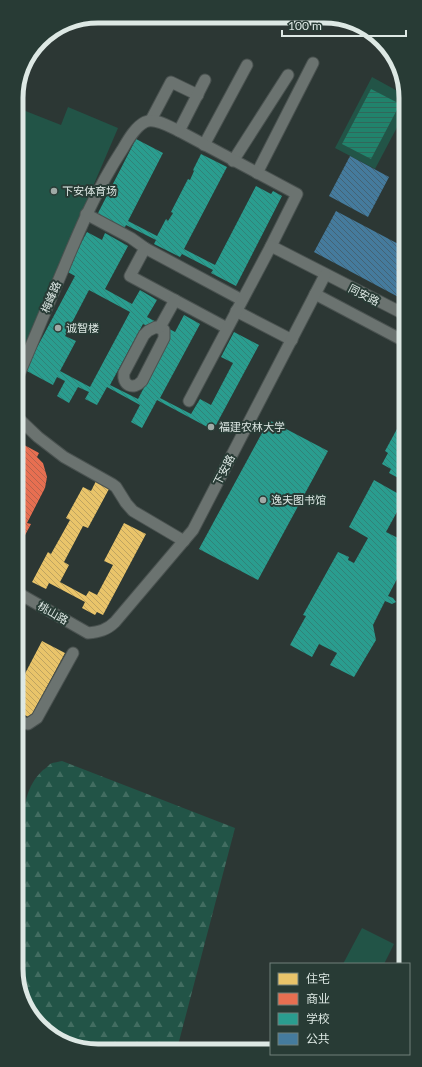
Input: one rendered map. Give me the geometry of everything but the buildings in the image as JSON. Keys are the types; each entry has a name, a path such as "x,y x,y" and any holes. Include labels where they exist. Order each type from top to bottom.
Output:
{"street":[{"path":"257,173 313,63"},
{"path":"204,145 247,66"},
{"path":"233,161 288,75"},
{"path":"179,131 205,80"},
{"path":"189,401 297,194 179,131 151,120 171,82 198,95"},
{"name":"梅峰路","path":"23,365 86,214 107,173 138,127 146,121 151,120"},
{"path":"86,214 145,248 242,300"},
{"name":"同安路","path":"271,246 325,275 399,312"},
{"path":"145,248 130,276 227,328"},
{"name":"下安路","path":"88,633 96,632 111,626 193,530 325,275"},
{"path":"315,294 399,338"},
{"path":"160,327 175,300"},
{"path":"236,311 292,340"},
{"path":"160,327 164,330 164,338 142,381 133,387 127,384 123,378 124,373 144,335 151,328 160,327"},
{"path":"23,423 38,437 64,457 116,487 126,504 133,510 184,541"},
{"name":"桃山路","path":"23,596 88,633"},
{"path":"23,724 28,724 37,718 73,653"}],"green space":[{"path":"372,77 398,91 399,124 375,169 335,148"},
{"name":"下安体育场","path":"68,107 118,128 23,354 23,110 61,125"},
{"path":"62,761 235,828 178,1044 93,1044 74,1040 61,1034 45,1022 29,998 23,969 23,868 25,869 23,830 25,804 34,780 43,770 53,763"},
{"path":"362,928 394,944 384,963 344,963"}],"shaded area":[{"path":"371,89 399,103 371,159 342,144"}],"place":[{"name":"下安体育场","path":"54,191"},
{"name":"诚智楼","path":"58,328"},
{"name":"福建农林大学","path":"211,427"},
{"name":"逸夫图书馆","path":"263,500"}]}
